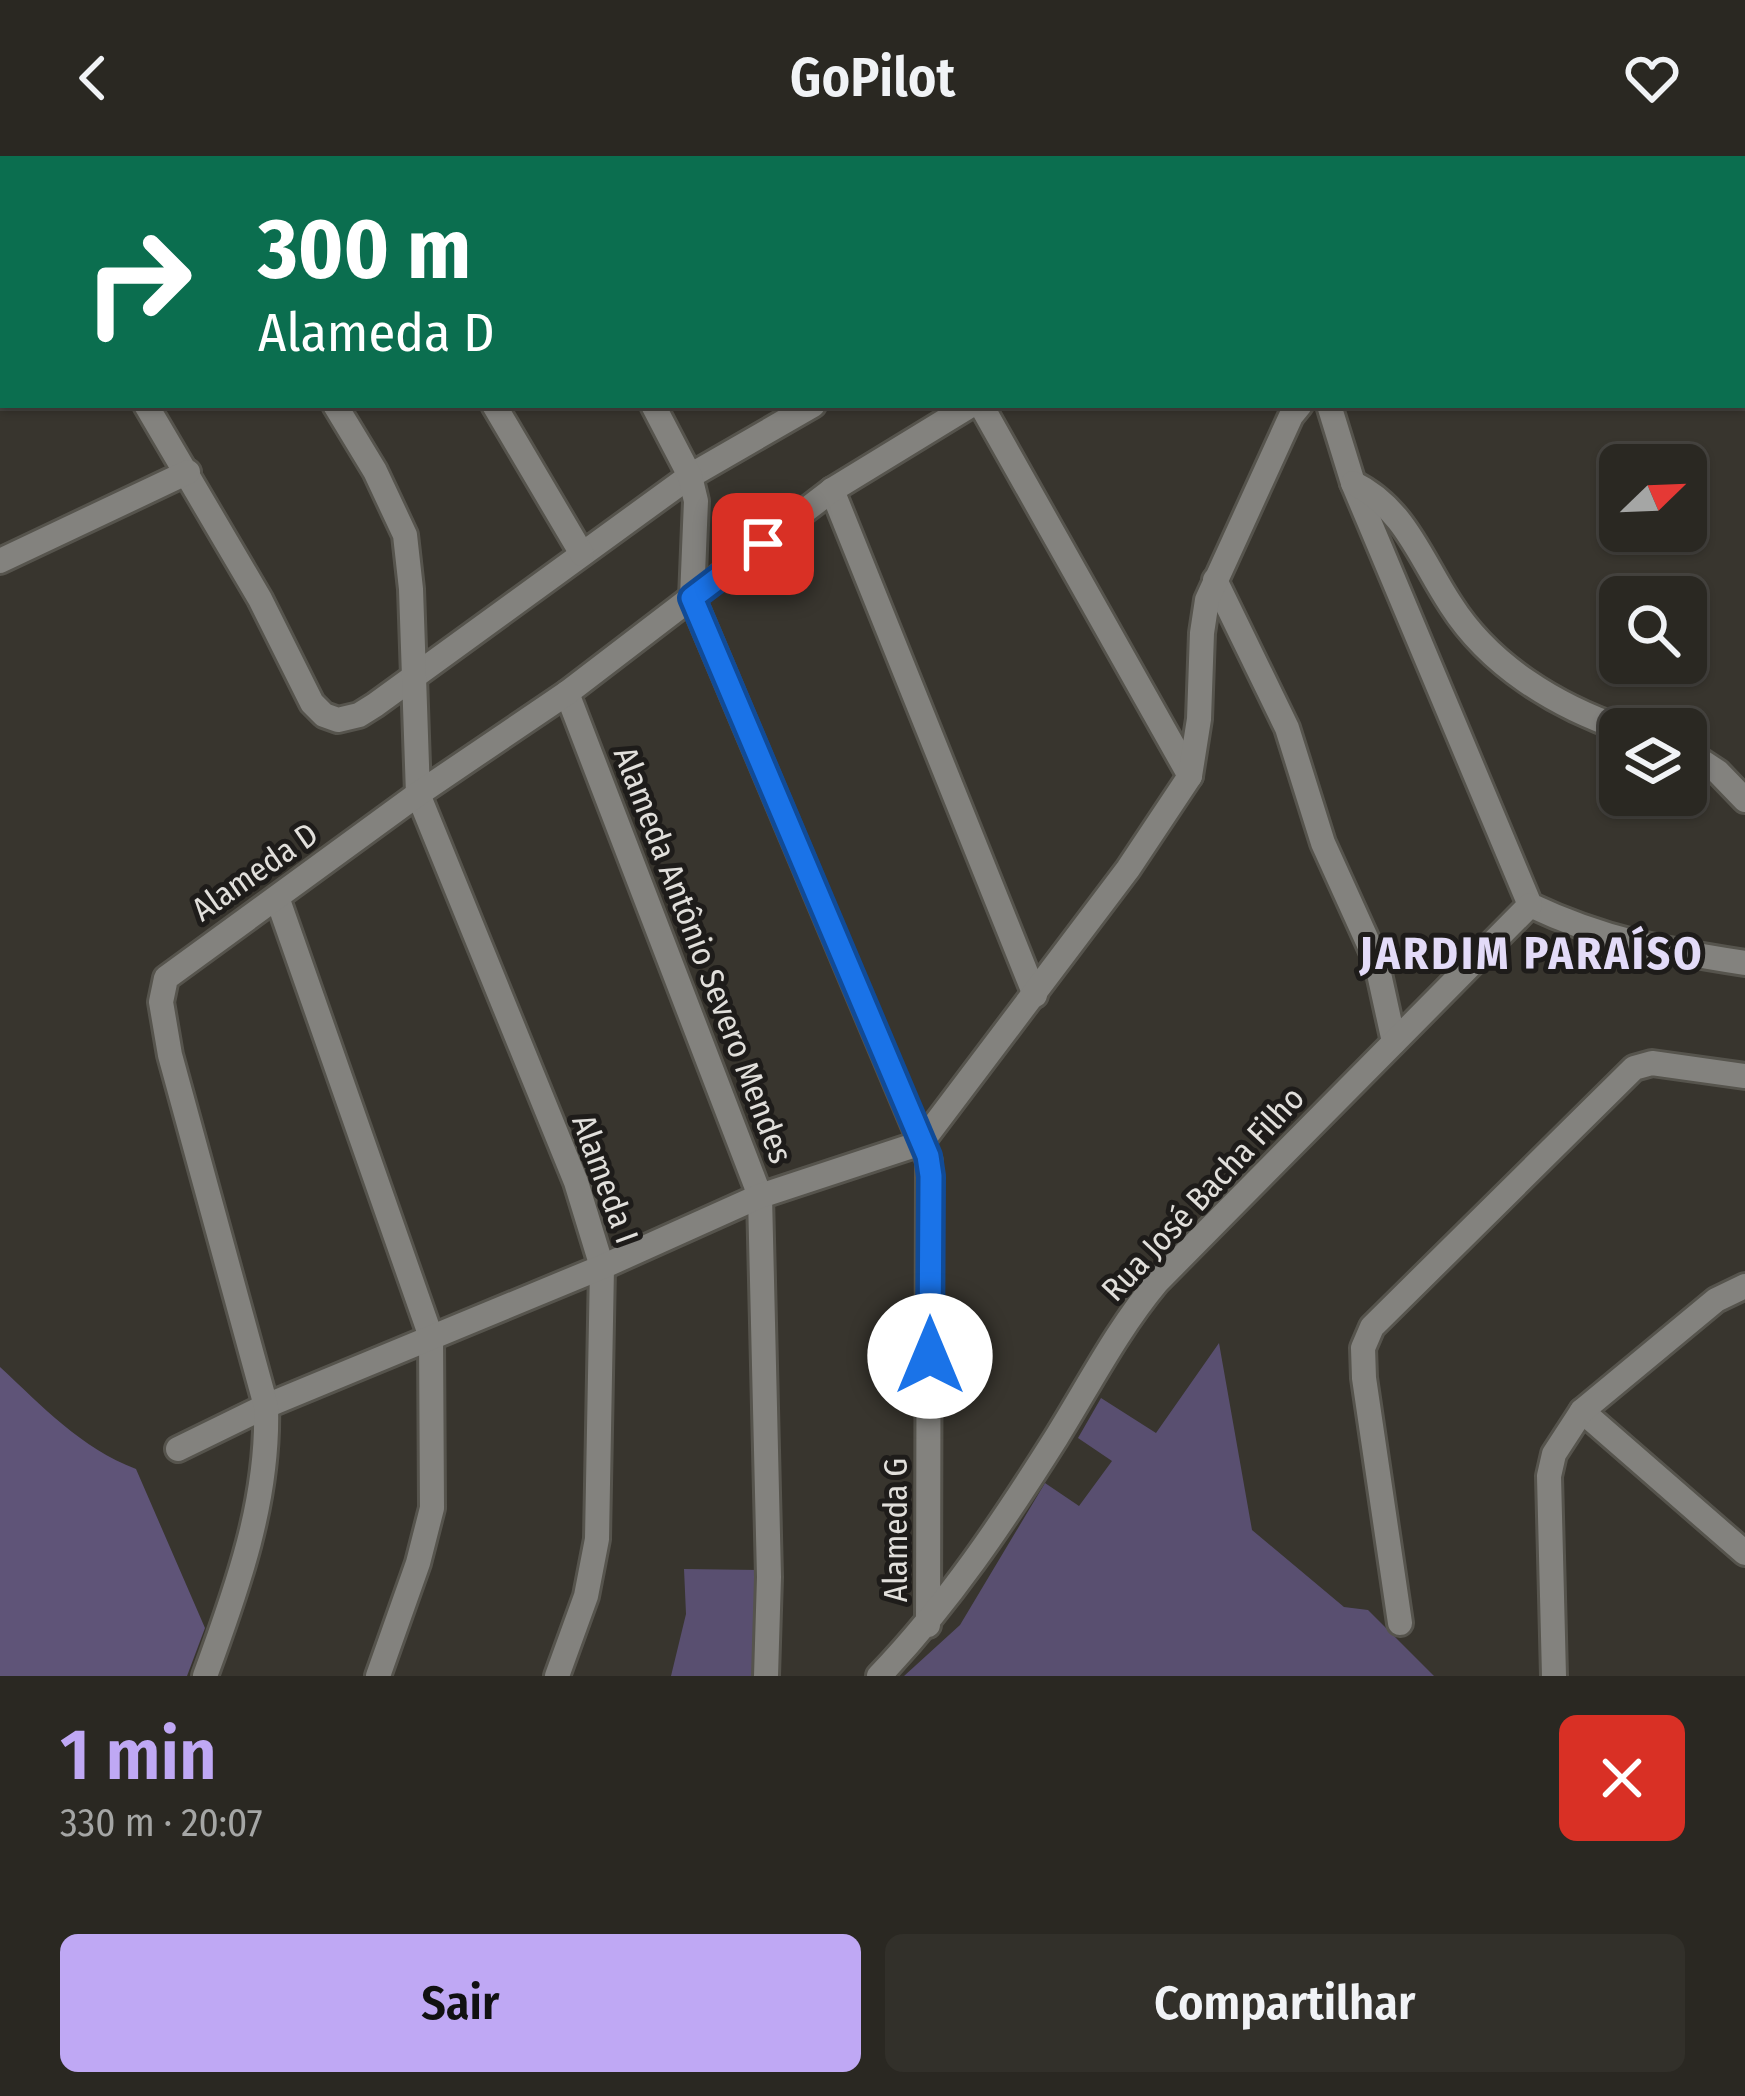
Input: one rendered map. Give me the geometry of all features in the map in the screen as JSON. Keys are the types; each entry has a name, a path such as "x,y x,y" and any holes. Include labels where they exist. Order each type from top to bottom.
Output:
{"street":[{"path":"148,408 260,599 312,703 338,720 359,716 691,476 808,408"},
{"name":"Alameda I","path":"337,408 405,535 418,794 576,1182 602,1267 598,1540 586,1596 557,1676"},
{"path":"496,408 582,554"},
{"path":"655,408 691,476"},
{"name":"Alameda D","path":"205,1676 258,1510 266,1454 266,1406 170,1055 161,1002 164,983 233,926 278,899 418,794 567,693 832,490 966,408"},
{"path":"983,408 1190,776"},
{"path":"178,1449 266,1406 760,1196 921,1143 1139,855 1190,776 1199,719 1202,633 1215,580 1298,408"},
{"path":"1330,408 1353,483 1530,905 1581,929 1635,946 1745,963"},
{"path":"0,561 188,472"},
{"name":"Alameda G","path":"691,476 697,517 692,598 931,1176 928,1625"},
{"path":"1353,483 1375,495 1412,535 1452,608 1495,655 1567,708 1599,720"},
{"path":"832,490 1035,995"},
{"path":"1215,580 1287,728 1329,860 1376,960 1394,1042"},
{"name":"Alameda Antônio Severo Mendes","path":"567,693 760,1196 769,1577 766,1676"},
{"path":"1707,765 1745,800"},
{"path":"278,899 431,1337 432,1508 378,1676"},
{"name":"Rua José Bacha Filho","path":"879,1676 928,1625 988,1542 1139,1304 1228,1207 1530,905"},
{"path":"1400,1623 1364,1378 1363,1348 1372,1327 1634,1068 1652,1063 1745,1076"},
{"path":"1554,1676 1549,1476 1563,1436 1582,1411 1716,1300 1745,1286"},
{"path":"1582,1411 1740,1539"}],"shaded area":[{"path":"1219,1343 1252,1530 1344,1607 1368,1610 1434,1676 904,1676 960,1625 1045,1483 1079,1506 1112,1461 1078,1438 1101,1398 1156,1433"},
{"path":"0,1367 80,1438 136,1469 205,1628 187,1676 0,1676"},
{"path":"684,1569 760,1570 757,1676 671,1676 686,1614"}],"district":[{"name":"JARDIM PARAÍSO","path":"1532,954"}],"route":[{"path":"763,544 692,598 928,1156 930,1356"}]}
